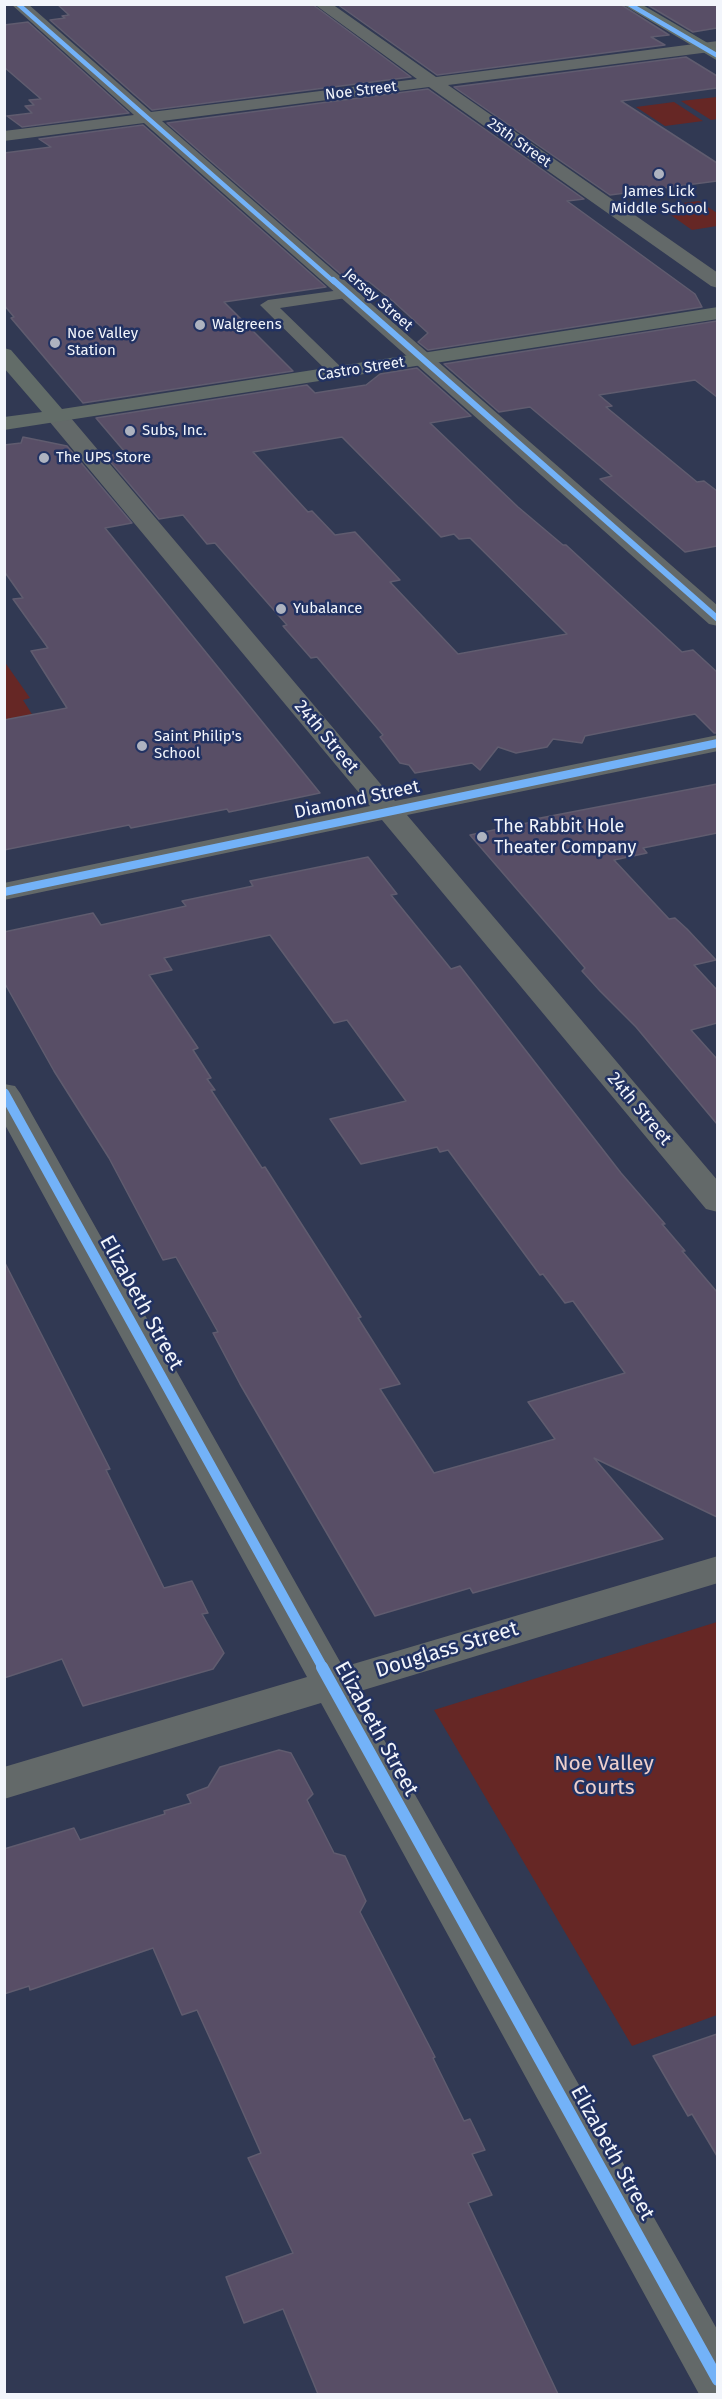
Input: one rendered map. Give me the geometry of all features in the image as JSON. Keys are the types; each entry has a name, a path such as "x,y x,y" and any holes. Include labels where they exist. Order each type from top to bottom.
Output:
{"street":[{"name":"Jersey Street","path":"18,4 717,619"},
{"name":"25th Street","path":"321,4 717,282"},
{"path":"629,4 713,50"},
{"name":"Noe Street","path":"4,136 432,82 713,50"},
{"name":"Castro Street","path":"4,424 717,313"},
{"name":"24th Street","path":"7,361 57,416 717,1202"},
{"name":"Diamond Street","path":"4,892 387,810 717,743"},
{"name":"Elizabeth Street","path":"4,1093 717,2380"},
{"name":"Douglass Street","path":"4,1783 717,1569"}],"lane":[{"path":"338,373 267,305 348,294"}],"green space":[{"path":"717,97 717,119 711,120 681,101"},
{"path":"674,102 703,121 665,126 636,107"},
{"path":"699,201 717,213 717,226 692,230 658,206"},
{"path":"4,661 30,698 23,700 35,719 5,740"},
{"name":"Noe Valley Courts","path":"717,1622 717,2015 632,2046 434,1710"}],"building":[{"path":"57,4 312,4 411,77 152,110 50,20 65,18 62,16 69,15"},
{"path":"337,4 620,4 669,35 651,37 665,45 437,75"},
{"path":"646,4 717,4 717,28 693,32"},
{"path":"28,22 129,113 22,127 7,116 32,113 25,106 34,105 29,100 41,99 4,67 4,25"},
{"name":"James Lick Middle School","path":"686,57 717,76 717,88 621,101 717,163 717,181 610,195 454,87"},
{"path":"428,89 584,199 567,201 695,294 702,307 428,350 418,342 428,333 394,302 368,281 352,284 167,123"},
{"path":"143,125 326,287 224,302 293,371 83,403 11,318 14,317 4,305 4,153 51,147 39,139"},
{"path":"717,321 717,397 695,380 599,395 612,406 606,407 697,482 704,481 717,491 717,546 685,552 600,479 612,476 530,407 499,412 444,364"},
{"path":"417,368 471,416 430,423 518,507 563,545 566,545 682,652 693,650 717,672 717,733 714,733 695,714 585,736 582,743 553,739 547,747 516,753 498,747 480,770 472,763 415,773 409,765 400,763 380,737 383,735 317,657 311,658 283,626 287,625 215,543 207,544 183,515 159,519 103,453 130,458 96,418 307,385 315,393 366,385 380,374","holes":["342,437 441,537 454,534 459,539 470,538 567,634 458,654 390,582 400,580 355,532 335,535 312,511 308,512 253,452"]},
{"path":"23,437 67,446 132,523 105,528 320,793 229,812 227,809 131,828 129,825 4,850 4,720 67,708 31,651 48,648 13,599 23,598 4,571 4,445 21,443"},
{"path":"717,784 717,833 643,848 647,853 614,860 669,919 675,918 716,960 694,965 717,990 717,1023 691,1030 717,1059 717,1124 636,1027 582,971 585,968 470,835 532,822 530,820"},
{"path":"368,857 397,894 391,895 451,969 460,966 621,1173 665,1224 662,1224 685,1251 682,1251 717,1292 717,1517 594,1458 663,1539 473,1593 470,1588 375,1616 240,1384 213,1333 218,1332 176,1257 163,1260 109,1158 54,1071 4,982 4,932 93,913 101,925 186,906 182,901 253,886 250,881","holes":["270,935 334,1023 347,1020 406,1101 330,1119 361,1164 437,1147 440,1152 448,1150 540,1275 543,1274 565,1303 573,1301 625,1373 528,1402 555,1439 434,1473 380,1389 400,1384 358,1318 361,1317 265,1167 262,1168 211,1090 215,1090 207,1079 211,1078 193,1050 198,1048 149,975 172,970 164,958"]},
{"path":"4,1261 110,1469 106,1470 164,1588 192,1581 208,1613 202,1614 224,1653 213,1669 83,1706 62,1659 4,1678"},
{"path":"279,1750 291,1753 313,1794 307,1800 334,1853 345,1856 366,1901 360,1912 435,2057 433,2058 464,2121 470,2119 485,2150 472,2154 492,2195 468,2203 558,2394 318,2394 283,2309 244,2323 226,2277 293,2253 248,2158 261,2153 197,2010 182,2015 153,1948 30,1990 29,1986 4,1994 4,1849 74,1828 80,1840 165,1814 164,1811 191,1803 187,1795 208,1787 220,1767"},
{"path":"717,2034 717,2156 692,2114 688,2116 653,2056"}],"cycle path":[{"path":"18,4 718,619"},
{"path":"629,4 718,56"},
{"path":"4,892 345,819 718,743"},
{"path":"4,1093 718,2380"}],"place":[{"name":"James Lick Middle School","path":"659,174"},
{"name":"Walgreens","path":"200,325"},
{"name":"Noe Valley Station","path":"55,343"},
{"name":"Subs, Inc.","path":"130,431"},
{"name":"The UPS Store","path":"44,458"},
{"name":"Yubalance","path":"281,609"},
{"name":"Saint Philip's School","path":"142,746"},
{"name":"The Rabbit Hole Theater Company","path":"482,837"}]}
